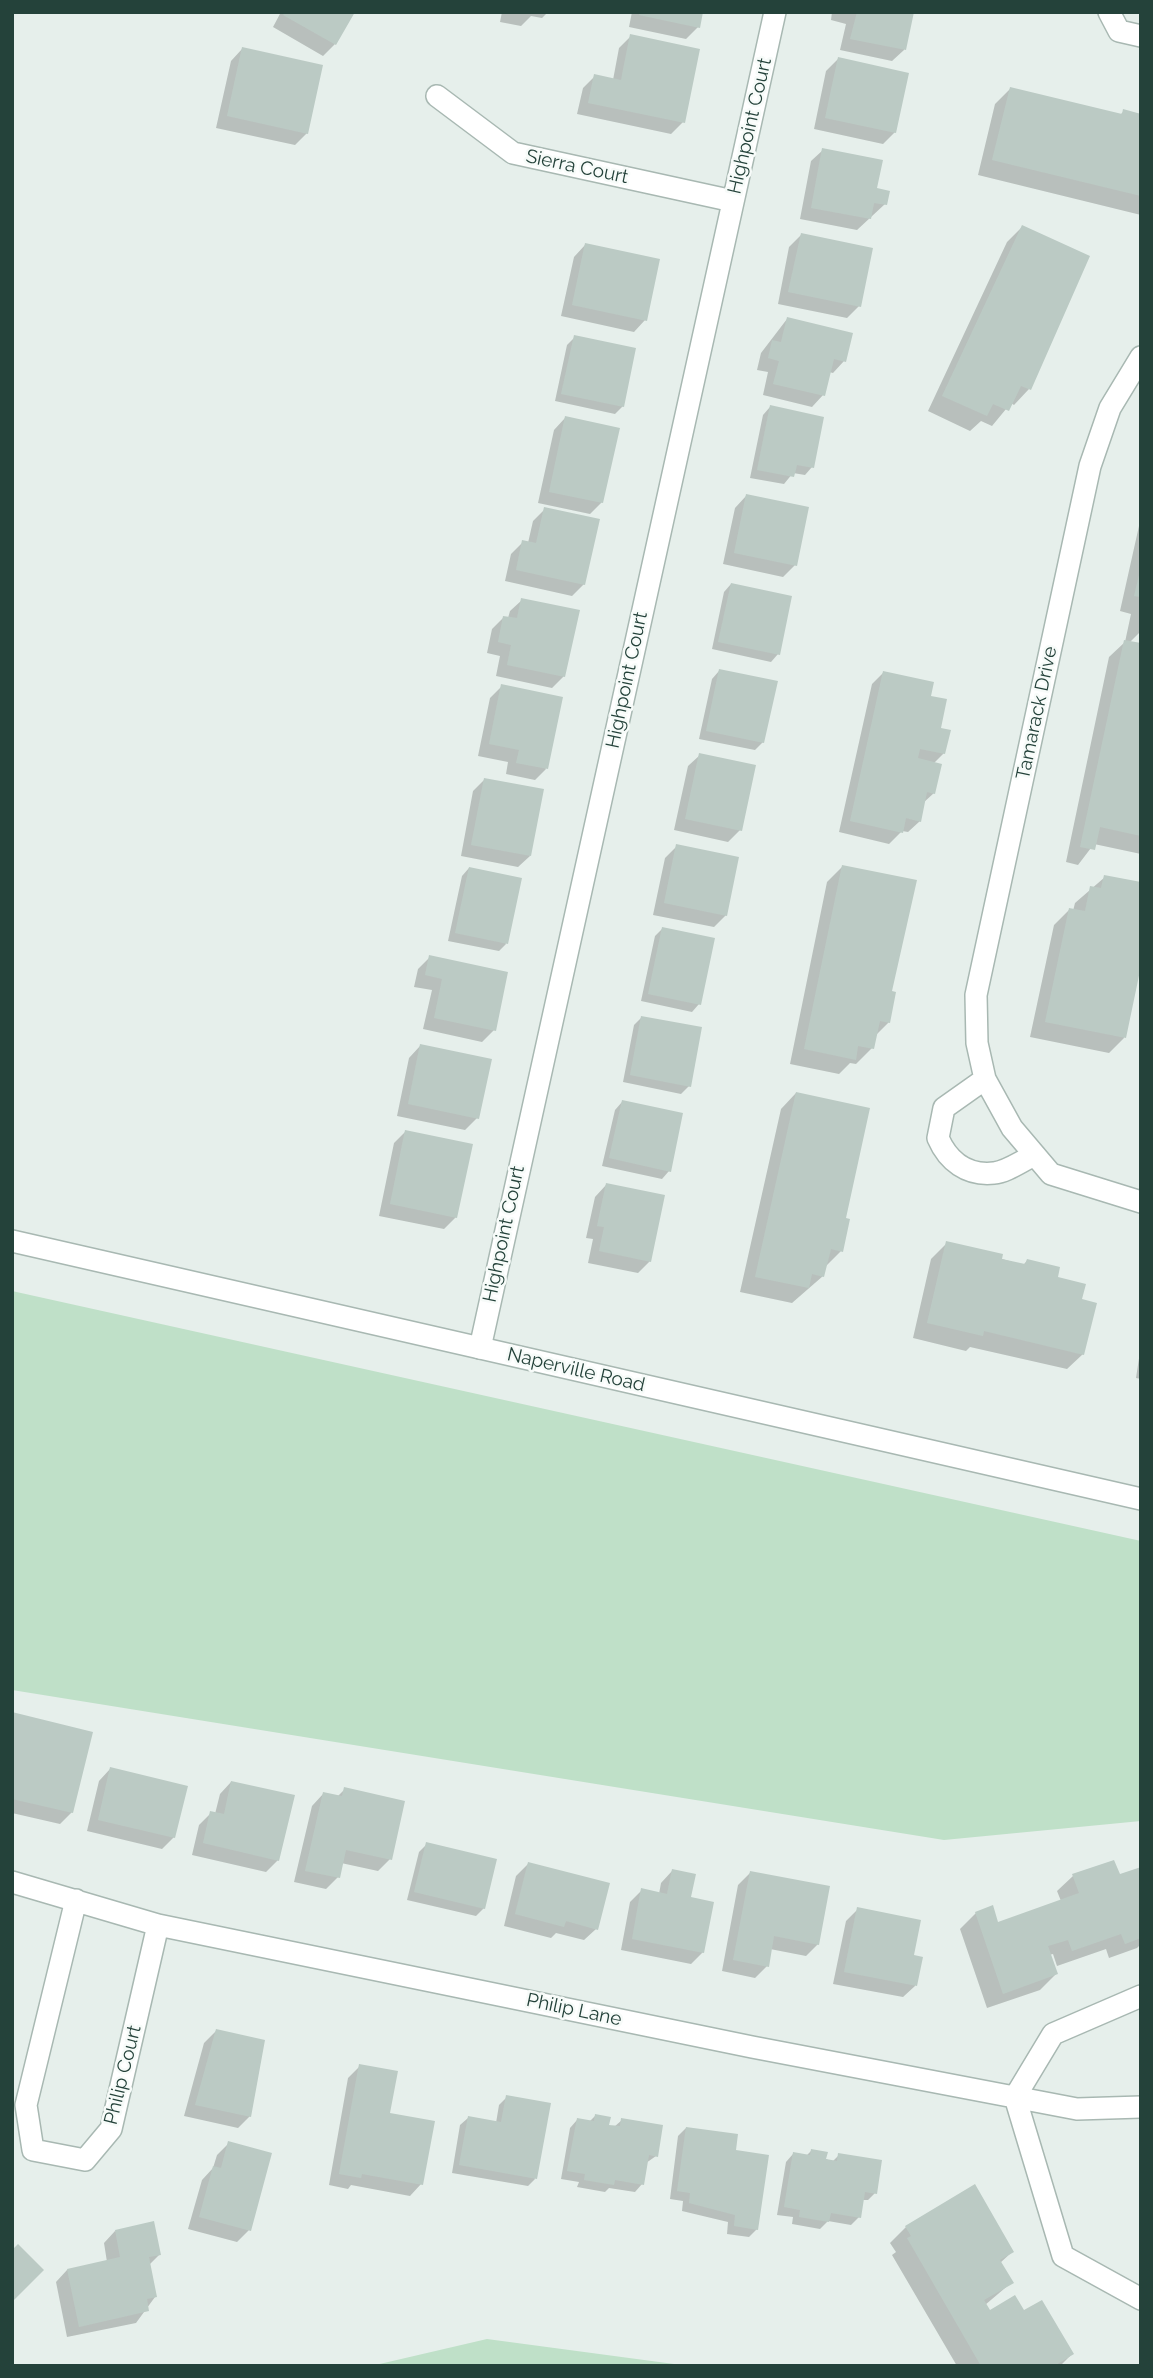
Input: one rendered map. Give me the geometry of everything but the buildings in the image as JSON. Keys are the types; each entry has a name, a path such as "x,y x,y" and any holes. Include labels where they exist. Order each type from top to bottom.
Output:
{"street":[{"name":"Highpoint Court","path":"480,1348 775,12"},
{"path":"1109,12 1119,31 1141,36"},
{"name":"Sierra Court","path":"437,96 513,153 733,201"},
{"name":"Tamarack Drive","path":"1141,357 1110,408 1090,466 976,995 977,1043 985,1079 1012,1128 1051,1174 1141,1202"},
{"path":"985,1079 944,1108 938,1138 950,1161 970,1170 995,1173 1035,1155"},
{"name":"Naperville Road","path":"12,1241 1141,1499"},
{"name":"Philip Lane","path":"12,1882 158,1925 752,2047 1077,2109 1141,2107"},
{"name":"Philip Court","path":"76,1900 26,2105 33,2150 85,2160 111,2129 158,1925"},
{"path":"1141,1996 1053,2034 1015,2097 1063,2256 1141,2299"}],"green space":[{"path":"12,1291 1141,1541 1141,1821 944,1840 12,1690"},
{"path":"487,2339 689,2366 371,2366"}]}
